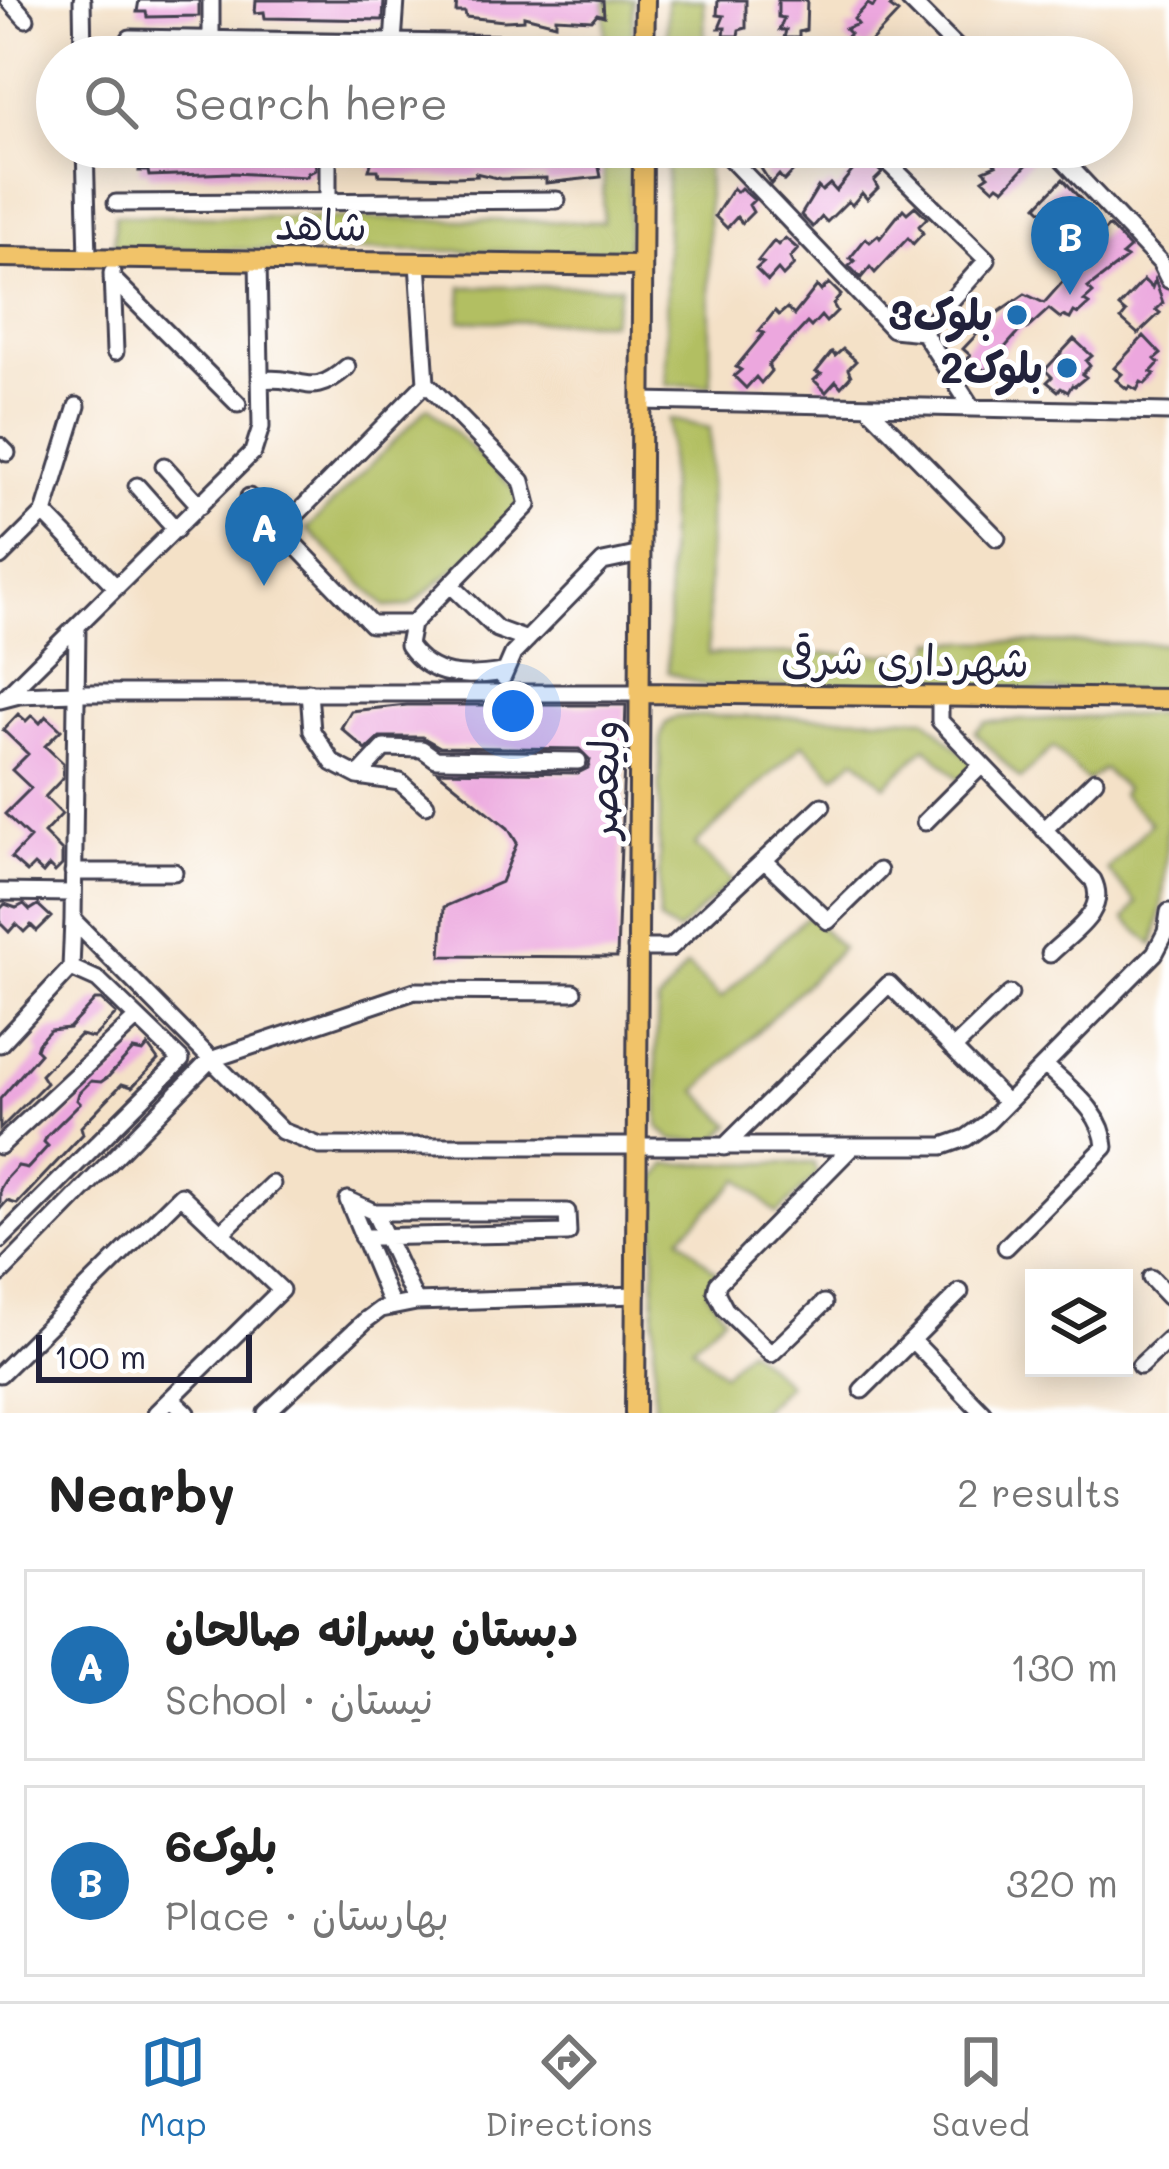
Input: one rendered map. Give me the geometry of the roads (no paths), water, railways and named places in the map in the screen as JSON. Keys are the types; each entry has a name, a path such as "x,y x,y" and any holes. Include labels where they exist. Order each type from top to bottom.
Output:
{"main road":[{"path":"644,36 645,0"},
{"name":"ولیعصر","path":"634,1413 643,168"},
{"name":"شاهد","path":"0,256 88,258 112,268 258,260 641,266"},
{"name":"شهرداری شرقی","path":"640,693 1169,699"}],"street":[{"path":"9,0 26,19"},
{"path":"82,0 83,36"},
{"path":"211,0 211,36"},
{"path":"393,36 396,0"},
{"path":"909,0 945,36"},
{"path":"86,168 88,258"},
{"path":"328,168 328,200"},
{"path":"739,168 893,329 923,332"},
{"path":"893,168 987,260 923,332"},
{"path":"1071,168 1160,262 1169,280"},
{"path":"116,203 557,200"},
{"path":"2,699 236,471 259,440 258,260"},
{"path":"418,263 427,383 522,482 528,505 412,624 408,645 427,665 468,678 503,672"},
{"path":"112,268 115,352"},
{"path":"112,268 238,404"},
{"path":"923,332 970,405"},
{"path":"260,380 284,376 314,387 331,382 347,367"},
{"path":"280,531 427,383"},
{"path":"640,401 1169,412"},
{"path":"0,557 44,513 76,406"},
{"path":"869,409 997,538"},
{"path":"164,466 200,506"},
{"path":"136,486 176,530"},
{"path":"249,497 371,624 412,624"},
{"path":"44,513 116,587"},
{"path":"502,692 503,672 527,640 603,562 641,554"},
{"path":"452,585 497,629 527,640"},
{"path":"0,1044 71,968 76,628"},
{"path":"309,692 312,731 321,748 345,772 400,782 426,805"},
{"path":"2,699 74,693 640,693"},
{"path":"940,696 940,721 1093,880 1100,901 1050,954"},
{"path":"358,776 383,748 422,749 436,759 578,761"},
{"path":"925,822 982,766"},
{"path":"1044,830 1096,780"},
{"path":"636,948 670,948 822,806"},
{"path":"764,860 828,921 879,871"},
{"path":"73,872 174,872"},
{"path":"0,892 73,892"},
{"path":"73,920 282,1131 320,1145 724,1147 943,1145 966,1138 1007,1103 1155,953 1166,932 1169,912"},
{"path":"0,1240 181,1060 98,980 71,968"},
{"path":"724,1147 889,984 1007,1103"},
{"path":"0,1274 211,1060 415,991 573,992"},
{"path":"953,1049 1010,994"},
{"path":"0,1147 137,1018"},
{"path":"1006,1247 1105,1148 1104,1129 1094,1113 1045,1065"},
{"path":"824,1303 771,1354 725,1309 716,1292 718,1283 854,1146"},
{"path":"221,1233 272,1184"},
{"path":"0,1374 181,1195 281,1290 157,1413"},
{"path":"362,1237 568,1233 567,1212 374,1212 348,1200 362,1237 392,1306"},
{"path":"374,1212 416,1302"},
{"path":"1151,1278 1169,1297"},
{"path":"862,1390 959,1292"},
{"path":"266,1413 366,1320 392,1306 637,1295"},
{"path":"1140,1366 1169,1339"},
{"path":"912,1340 983,1413"},
{"path":"171,1398 187,1413"}],"place":[{"name":"بلوک6","path":"1070,295"},
{"name":"بلوک3","path":"1017,315"},
{"name":"بلوک2","path":"1067,368"},
{"name":"دبستان پسرانه صالحان","path":"264,586"}]}
